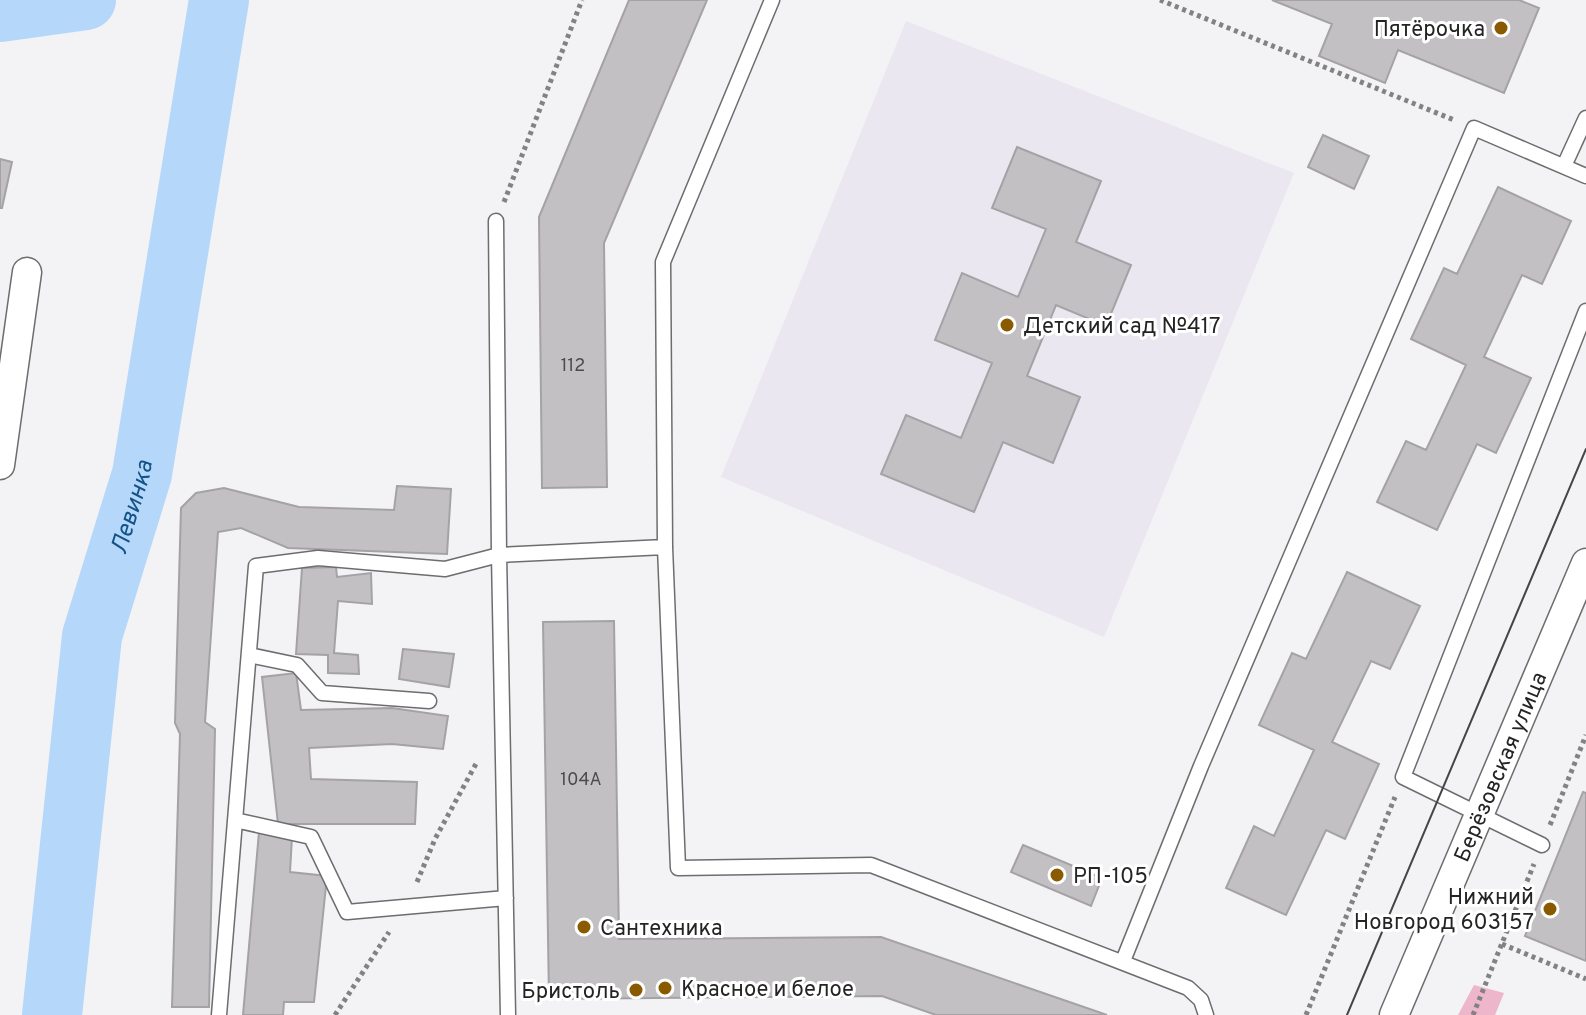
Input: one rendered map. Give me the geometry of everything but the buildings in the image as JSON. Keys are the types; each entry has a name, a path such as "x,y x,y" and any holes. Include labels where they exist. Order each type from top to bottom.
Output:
{"street":[{"path":"0,465 27,272"},
{"name":"Берёзовская улица","path":"1394,1015 1586,563"}],"lane":[{"path":"772,0 663,262 665,547 678,868 871,865 1188,988 1201,1000 1206,1015"},
{"path":"1564,166 1586,118"},
{"path":"1123,961 1201,766 1474,128 1586,176"},
{"path":"496,221 508,1015"},
{"path":"1542,845 1403,777 1586,311"},
{"path":"219,1015 256,566 318,558 445,569 499,555 665,547"},
{"path":"249,655 297,665 322,693 429,701"},
{"path":"235,820 311,837 347,912 506,898"}],"path":[{"path":"496,221 582,0"},
{"path":"1160,0 1474,128"},
{"path":"335,1015 407,907 435,839 503,717"},
{"path":"1473,1015 1586,735"},
{"path":"1306,1015 1403,777"},
{"path":"1502,944 1586,979"}],"shaded area":[{"name":"Детский сад №417","path":"906,21 1294,173 1104,637 721,477"},
{"path":"1474,985 1504,993 1495,1015 1458,1015"}],"waterway":[{"path":"0,12 86,0"},
{"name":"Левинка","path":"52,1015 92,636 142,474 219,0"}],"tram line":[{"path":"1347,1015 1586,449"}],"place":[{"name":"Пятёрочка","path":"1501,28"},
{"name":"Детский сад №417","path":"1007,325"},
{"name":"РП-105","path":"1057,875"},
{"name":"Нижний Новгород 603157","path":"1550,909"},
{"name":"Сантехника","path":"584,927"},
{"name":"Красное и белое","path":"665,988"},
{"name":"Бристоль","path":"636,990"}]}
